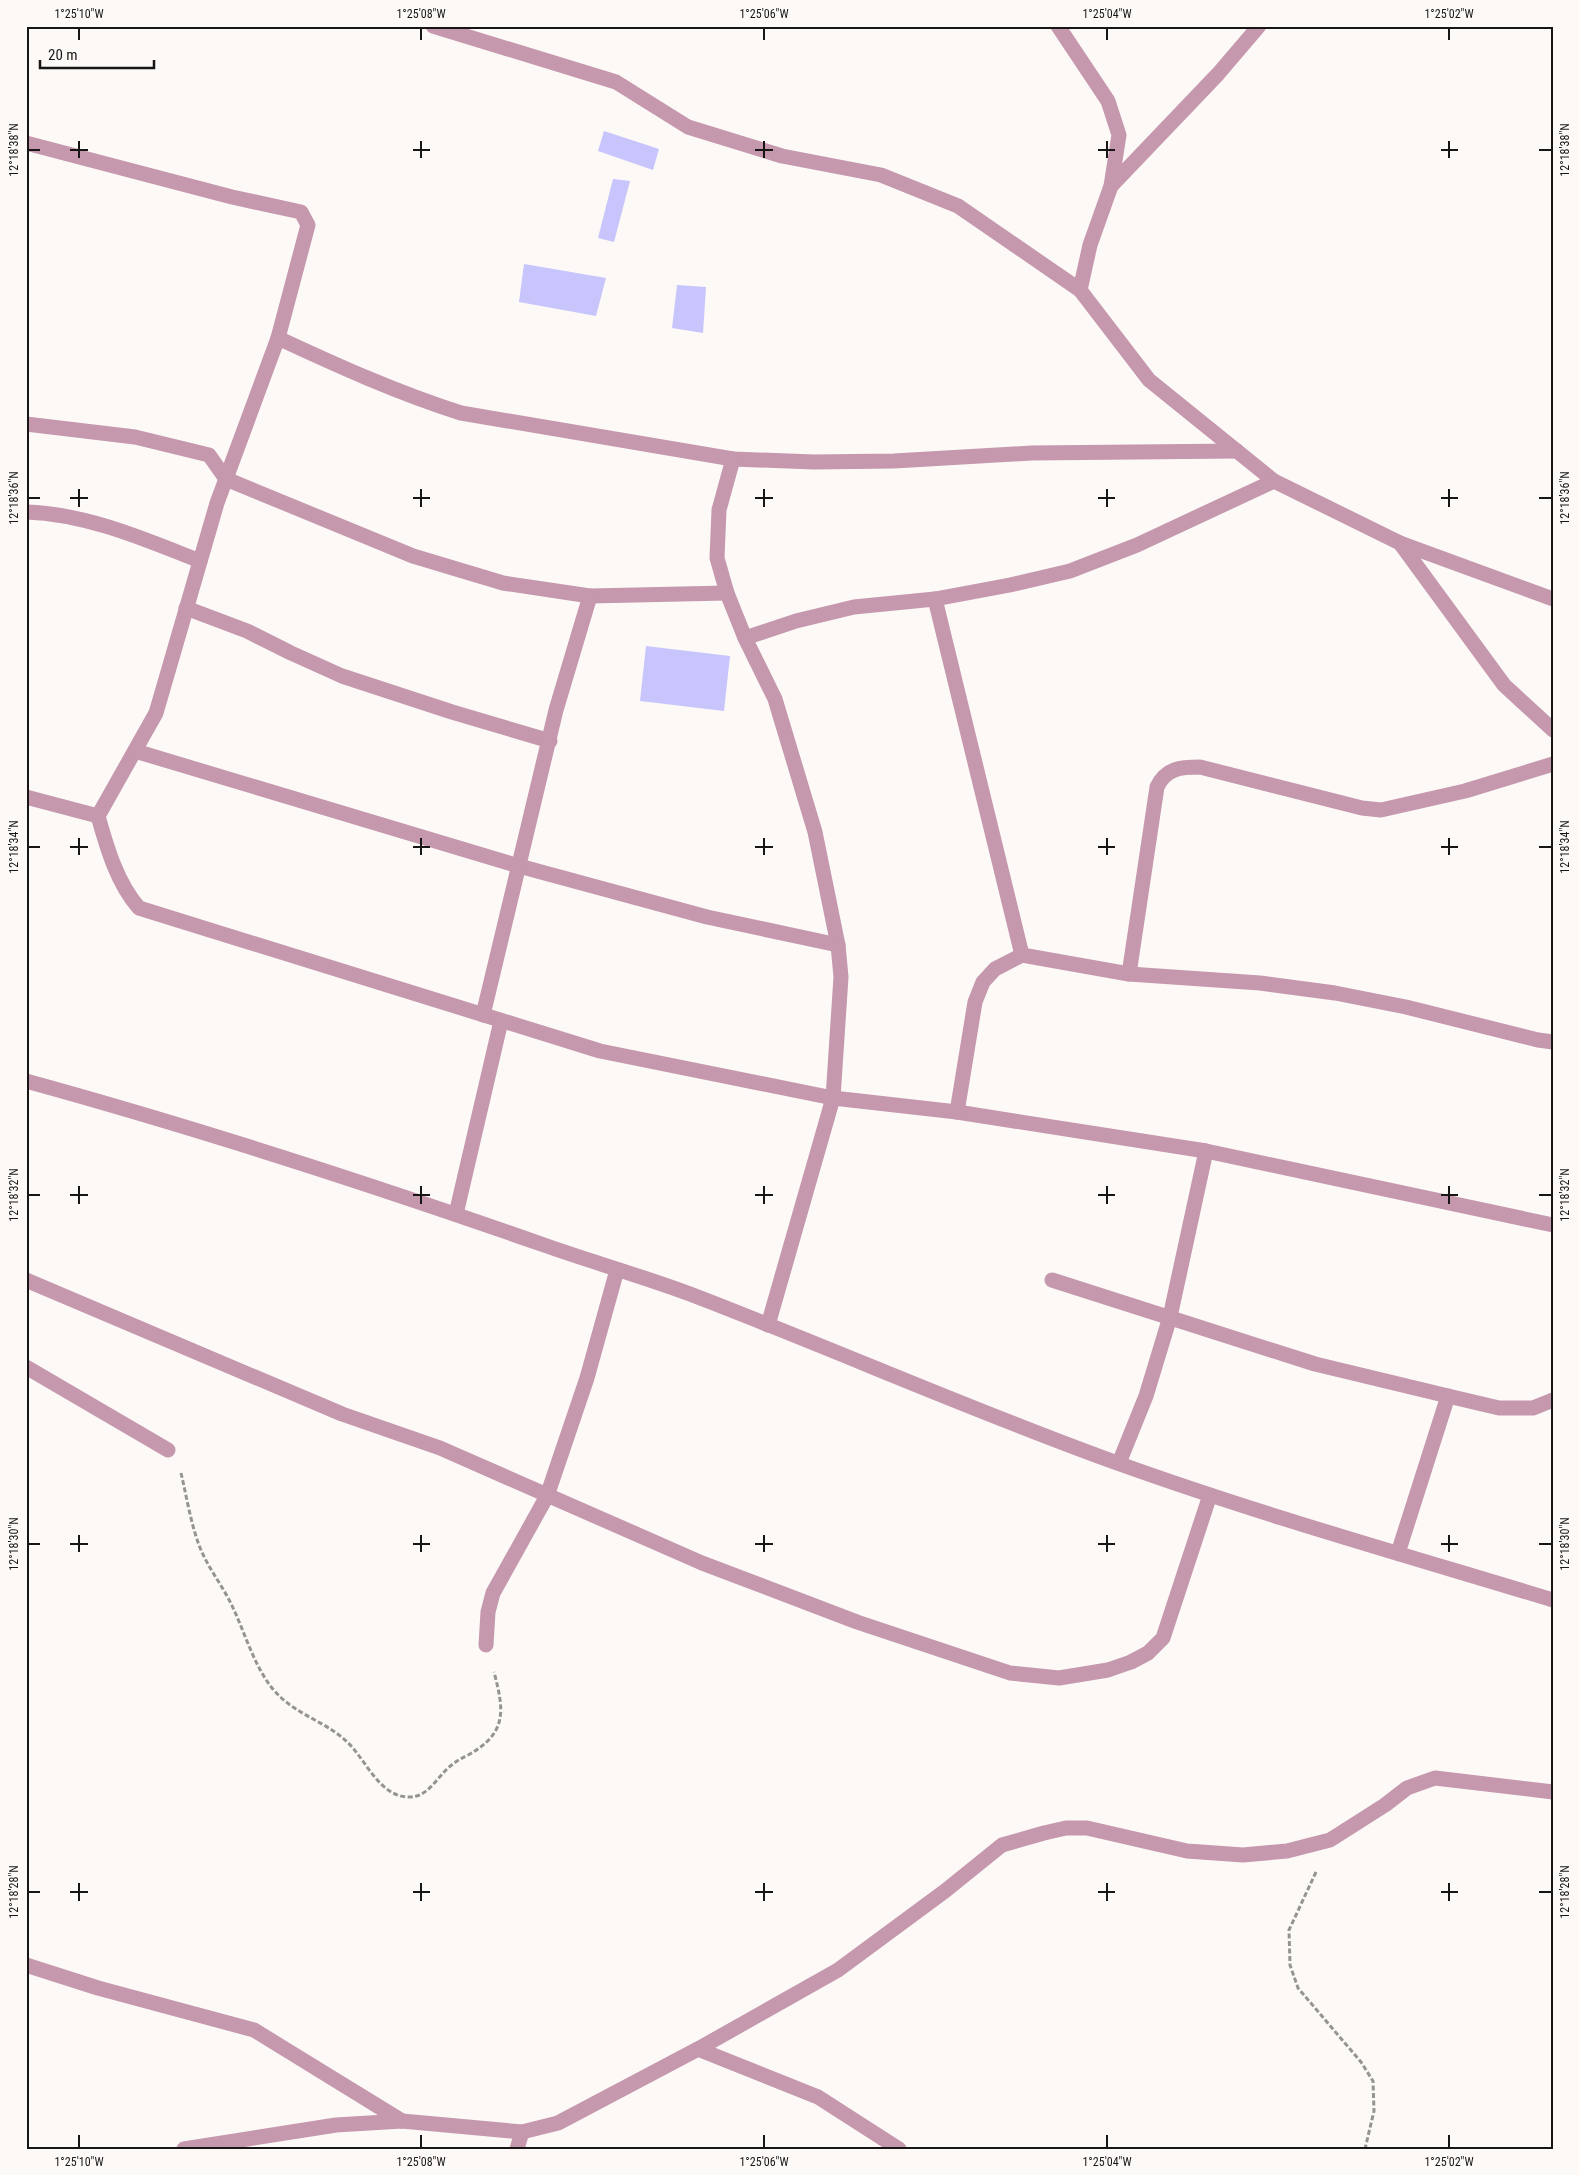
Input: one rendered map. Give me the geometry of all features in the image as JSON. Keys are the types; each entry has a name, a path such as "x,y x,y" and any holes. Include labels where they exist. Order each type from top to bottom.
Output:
{"street":[{"path":"433,26 616,82 688,128 782,156 881,175 958,206 1080,290 1149,380 1274,481 1400,543 1553,599"},
{"path":"1058,26 1108,100 1119,135 1112,186 1090,245 1080,290"},
{"path":"1112,186 1218,74 1259,26"},
{"path":"26,143 232,197 301,212 308,225 278,338 216,503 156,713 98,816 106,844 124,886 139,908 600,1051 833,1098 957,1112 1206,1151 1553,1225"},
{"path":"278,338 340,367 424,402 461,413 733,459 867,462 1032,453 1237,451"},
{"path":"26,424 135,437 209,455 226,479 413,556 503,583 590,596 727,594"},
{"path":"733,459 719,510 717,558 727,594 745,638 775,700 815,832 838,945 841,977 833,1098 768,1325"},
{"path":"745,638 796,621 854,607 935,598 1010,585 1070,571 1137,545 1274,481"},
{"path":"26,512 77,518 120,530 200,561"},
{"path":"1400,543 1504,685 1553,730"},
{"path":"483,1015 556,710 590,596"},
{"path":"935,598 1022,955"},
{"path":"186,608 247,630 291,653 342,676 452,712 550,741"},
{"path":"135,751 519,866 707,916 838,945"},
{"path":"1129,974 1157,787 1161,778 1169,771 1182,767 1200,767 1362,808 1381,810 1466,791 1553,764"},
{"path":"26,797 98,816"},
{"path":"957,1112 974,1002 982,982 996,969 1022,955 1129,974 1260,983 1335,993 1406,1007 1538,1040 1553,1042"},
{"path":"456,1214 501,1021"},
{"path":"26,1081 107,1103 308,1165 456,1214 684,1292 959,1404 1119,1464 1210,1495 1553,1600"},
{"path":"1119,1464 1146,1396 1170,1317 1206,1151"},
{"path":"486,1645 488,1612 494,1593 546,1496 587,1378 617,1270"},
{"path":"26,1280 342,1414 440,1448 702,1563 857,1622 1010,1673 1059,1678 1108,1670 1131,1662 1148,1653 1163,1638 1174,1610 1210,1495"},
{"path":"1052,1280 1315,1364 1448,1396 1499,1408 1533,1408 1553,1400"},
{"path":"26,1367 168,1450"},
{"path":"1398,1553 1448,1396"},
{"path":"184,2149 336,2124 402,2121 522,2132 558,2123 698,2049 838,1970 945,1891 1002,1845 1066,1828 1087,1828 1187,1851 1243,1856 1287,1851 1330,1840 1385,1805 1407,1788 1435,1778 1553,1792"},
{"path":"26,1965 98,1988 254,2030 402,2121"},
{"path":"698,2049 818,2097 899,2149"},
{"path":"517,2149 522,2132"}],"path":[{"path":"168,1450 180,1466 201,1550 233,1607 257,1665 272,1688 292,1707 346,1740 378,1780 394,1793 406,1797 418,1796 432,1786 456,1761 488,1742 501,1718 502,1700 486,1645"},
{"path":"1330,1840 1289,1930 1290,1965 1298,1988 1361,2062 1373,2081 1374,2111 1365,2149"}],"building":[{"path":"604,131 659,149 653,170 598,151"},
{"path":"613,179 630,181 614,242 598,238"},
{"path":"524,264 606,278 596,316 519,302"},
{"path":"677,285 706,287 703,333 672,328"},
{"path":"646,646 730,656 724,711 640,701"}]}
